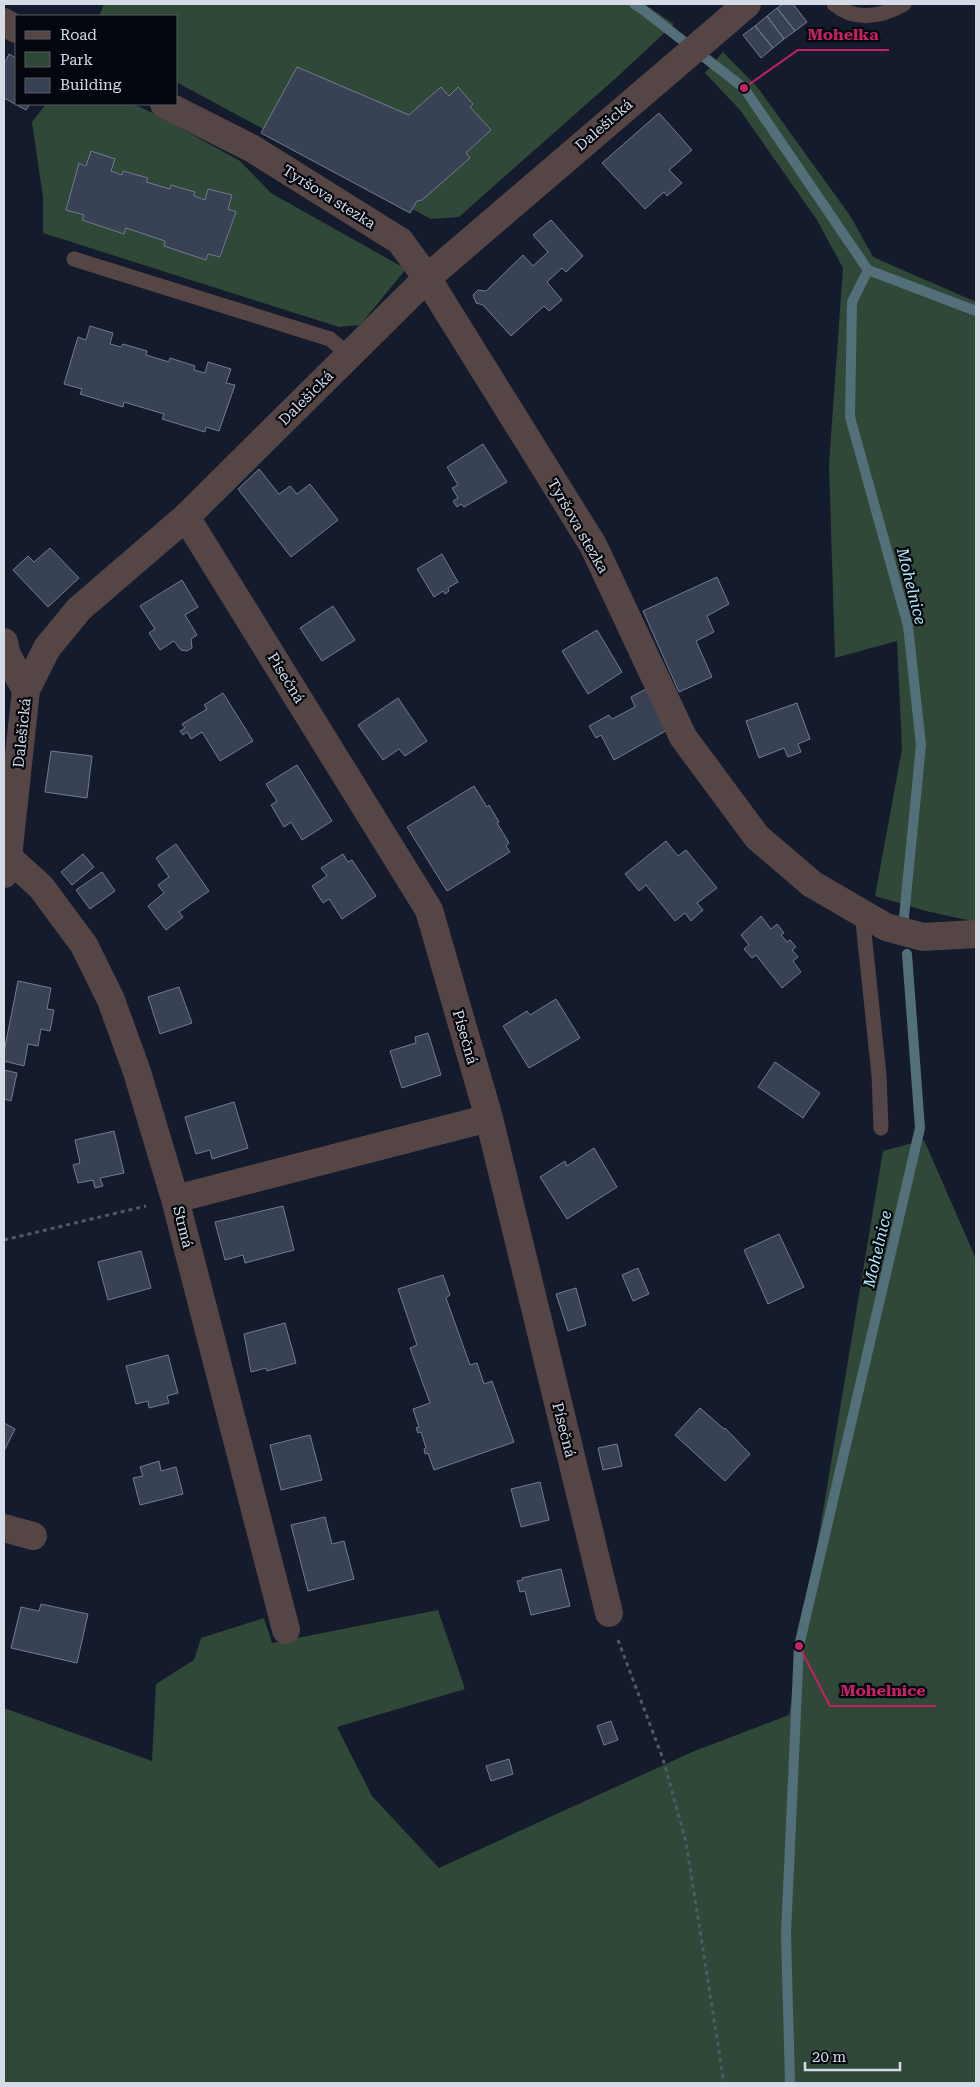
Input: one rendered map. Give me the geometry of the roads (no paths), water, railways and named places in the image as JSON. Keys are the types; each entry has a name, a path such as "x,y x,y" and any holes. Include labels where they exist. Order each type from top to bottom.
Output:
{"street":[{"name":"Dalešická","path":"6,866 26,690 47,648 79,609 186,517 427,278 666,72 748,4"},
{"path":"4,22 15,28"},
{"name":"Tyršova stezka","path":"166,105 253,149 400,241 427,278 593,545 683,737 757,837 812,884 886,927 923,937 976,934"},
{"name":"Písečná","path":"186,517 429,910 488,1118 609,1613"},
{"path":"4,642 7,656 26,690"},
{"name":"Strmá","path":"6,866 41,887 84,945 117,1018 136,1072 175,1199 286,1630"},
{"path":"175,1199 488,1118"},
{"path":"4,1528 33,1536"}],"lane":[{"path":"834,4 850,14 875,16 904,4"},
{"path":"74,260 330,339 349,355"},
{"path":"862,913 879,1075 881,1128"}],"waterway":[{"path":"634,4 744,88 868,270 976,311"},
{"name":"Mohelnice","path":"868,270 852,302 850,417 908,626 921,745 904,917"},
{"name":"Mohelnice","path":"790,2083 786,1934 799,1646 920,1128 907,954"}],"place":[{"name":"Mohelka","path":"744,88"},
{"name":"Mohelnice","path":"799,1646"}]}
